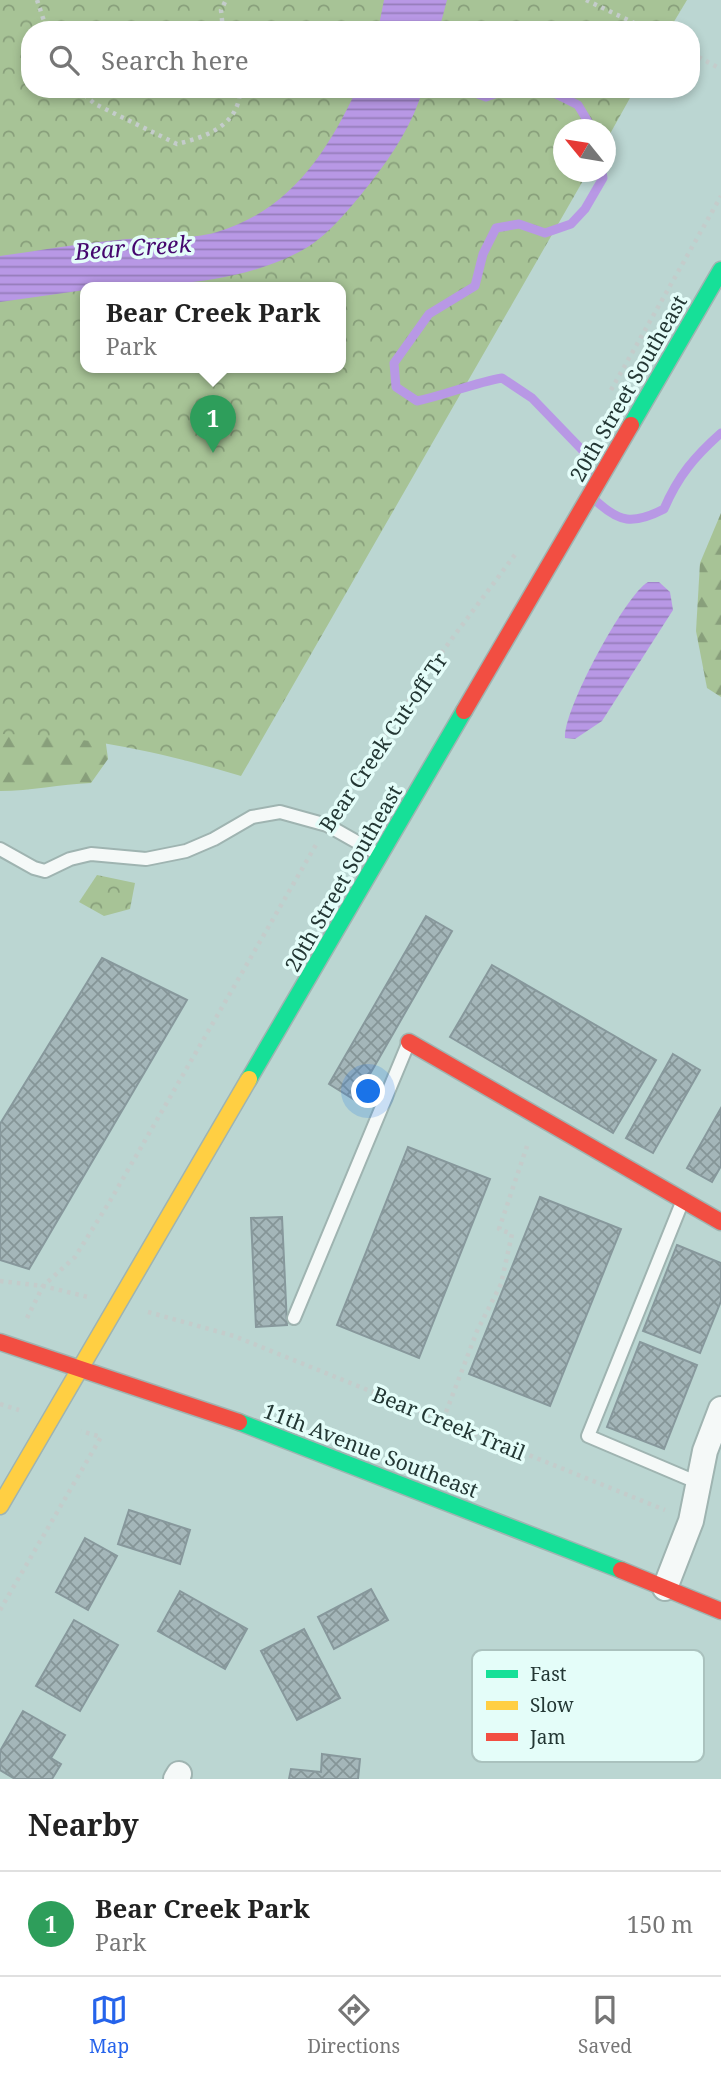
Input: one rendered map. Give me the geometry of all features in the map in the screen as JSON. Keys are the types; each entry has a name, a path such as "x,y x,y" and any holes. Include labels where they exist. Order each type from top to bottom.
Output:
{"street":[{"name":"20th Street Southeast","path":"0,1506 721,270"},
{"path":"409,1042 721,1223"},
{"name":"11th Avenue Southeast","path":"0,1342 81,1367 422,1491 721,1611"},
{"path":"665,1588 691,1521 701,1484 705,1451 721,1409"}],"lane":[{"path":"0,849 34,868 45,871 70,859 91,854 146,859 186,851 214,839 252,817 280,811 327,825 380,855"},
{"path":"294,1318 409,1042"},
{"path":"683,1200 588,1436 701,1484"}],"path":[{"path":"37,0 44,21"},
{"path":"222,21 221,10 226,0"},
{"path":"586,0 630,21"},
{"path":"700,58 721,69"},
{"path":"88,98 95,104 177,144 206,136 230,120 237,98"},
{"path":"607,398 721,196"},
{"name":"Bear Creek Cut-off Tr","path":"0,1281 43,1286 75,1257 219,1016 327,825 391,725 518,551"},
{"path":"443,1420 468,1352 501,1284 512,1234 499,1229 537,1116"},
{"name":"Bear Creek Trail","path":"205,1326 691,1521"},
{"path":"0,1610 101,1437"}],"green space":[{"path":"0,0 687,0 674,21 21,21 21,98 630,98 616,123 616,119 553,119 553,182 582,182 241,776 122,746 61,737 0,734"},
{"path":"721,513 721,697 707,688 696,631 700,563"},
{"path":"0,667 105,737 108,759 91,783 0,791"},
{"path":"97,875 135,883 130,909 104,916 79,902"}],"water":[{"path":"384,0 447,0 441,21 380,21"},
{"name":"Bear Creek","path":"352,98 420,98 394,149 356,201 319,239 299,252 275,263 222,278 195,282 80,282 80,291 0,302 0,256 138,238 207,235 243,222 265,210 303,177"},
{"path":"648,582 659,582 670,592 673,610 602,721 575,739 565,738 573,704 597,655 625,608"}],"building":[{"path":"426,916 452,931 355,1100 329,1084"},
{"path":"102,958 187,1000 29,1269 0,1260 0,1124"},
{"path":"492,965 656,1060 613,1133 450,1037"},
{"path":"673,1054 700,1070 653,1153 626,1138"},
{"path":"721,1108 721,1166 712,1182 687,1168"},
{"path":"408,1147 490,1179 419,1358 337,1325"},
{"path":"540,1197 621,1229 550,1406 469,1374"},
{"path":"282,1217 287,1325 256,1327 251,1218"},
{"path":"677,1245 721,1263 721,1301 700,1353 643,1331"},
{"path":"640,1342 697,1365 664,1449 607,1427"},
{"path":"129,1510 190,1530 180,1564 118,1544"},
{"path":"85,1538 117,1556 88,1610 56,1592"},
{"path":"371,1589 388,1620 334,1649 318,1617"},
{"path":"180,1591 247,1629 225,1669 158,1631"},
{"path":"74,1620 118,1645 80,1711 36,1686"},
{"path":"304,1629 340,1698 297,1720 261,1651"},
{"path":"23,1711 65,1735 51,1758 61,1764 52,1779 15,1779 0,1770 0,1751"},
{"path":"322,1754 360,1759 358,1779 289,1779 291,1769 321,1772"}],"waterway":[{"path":"564,98 578,105 586,119"},
{"path":"587,478 587,455 532,398 502,378 417,401 396,387 394,363 429,314 475,286 483,254 496,228 519,224 545,233 571,224 585,209 601,182"},
{"path":"594,499 611,513 627,519 644,518 664,509 688,467 721,433"}],"traffic: fast":[{"path":"631,425 721,270"},
{"path":"249,1079 464,711"},
{"path":"239,1422 621,1570"}],"traffic: slow":[{"path":"0,1506 249,1079"}],"traffic: jam":[{"path":"464,711 631,425"},
{"path":"409,1042 721,1222"},
{"path":"0,1342 239,1422"},
{"path":"621,1570 721,1611"}],"place":[{"name":"Bear Creek Park","path":"213,453"}]}
